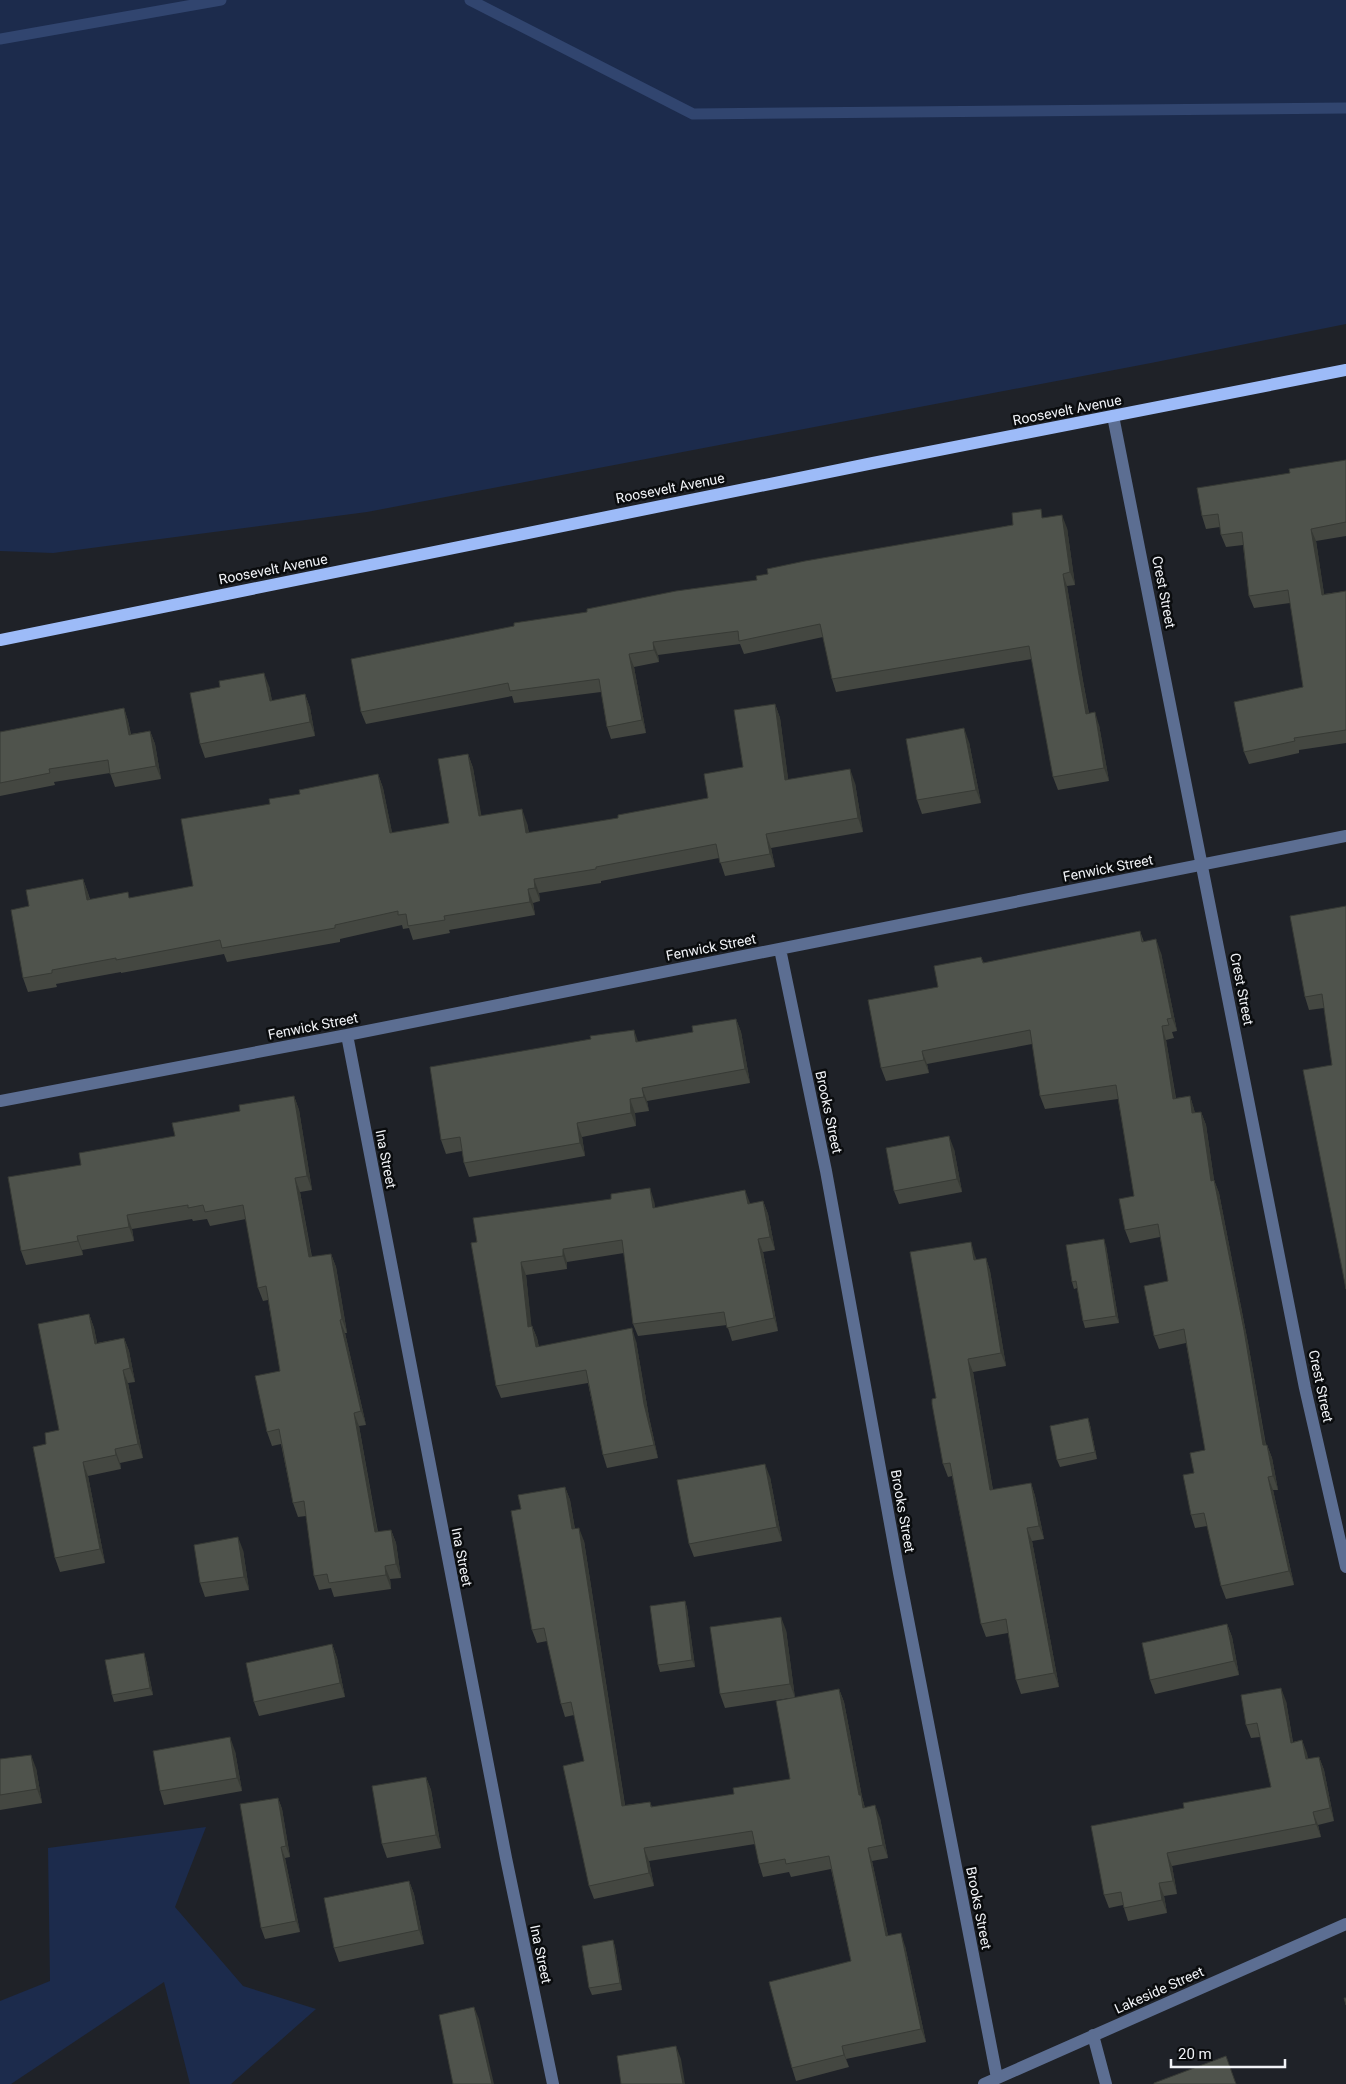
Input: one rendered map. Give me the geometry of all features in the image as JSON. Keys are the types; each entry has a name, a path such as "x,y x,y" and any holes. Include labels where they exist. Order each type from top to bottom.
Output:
{"main road":[{"name":"Roosevelt Avenue","path":"0,640 873,463 1346,370"}],"street":[{"name":"Crest Street","path":"1113,416 1305,1388 1346,1566"},
{"name":"Fenwick Street","path":"0,1101 347,1035 1346,836"},
{"name":"Brooks Street","path":"780,948 826,1171 897,1564 997,2078"},
{"name":"Ina Street","path":"347,1035 498,1819 553,2084"},
{"name":"Lakeside Street","path":"984,2084 1346,1924"},
{"path":"1093,2035 1106,2084"}],"shaded area":[{"path":"0,0 1346,0 1346,324 1151,363 367,512 53,553 0,551"},
{"path":"206,1827 175,1907 243,1986 316,2009 231,2084 190,2084 164,1982 11,2084 0,2084 0,2001 50,1981 48,1848"}],"building":[{"path":"1346,460 1346,522 1311,529 1322,595 1346,591 1346,730 1294,738 1295,741 1244,752 1234,702 1303,687 1288,590 1249,596 1242,532 1221,535 1218,514 1202,516 1197,488 1290,473 1289,469"},
{"path":"1041,509 1042,518 1062,515 1070,572 1063,574 1078,669 1086,714 1095,712 1104,768 1053,777 1029,646 832,679 820,624 739,641 738,631 653,642 654,650 629,654 642,720 607,727 599,679 510,691 508,683 361,712 351,659 514,626 514,623 587,612 587,609 676,591 757,580 756,576 768,574 767,569 805,561 1013,525 1012,513"},
{"path":"264,673 270,701 305,694 310,722 200,744 190,693 220,687 219,681"},
{"path":"775,704 785,780 850,769 858,818 766,834 770,854 720,863 716,844 596,867 596,869 534,879 535,888 528,889 530,902 444,916 445,920 408,926 406,914 398,915 398,911 335,925 335,928 222,948 220,940 52,970 52,973 23,978 11,910 29,906 26,890 83,879 87,900 128,892 129,898 193,886 181,819 270,804 269,799 300,794 299,790 378,774 390,833 449,823 438,759 468,754 479,816 522,809 526,833 618,818 618,815 708,798 704,774 743,767 734,710"},
{"path":"124,708 129,735 150,731 156,766 110,774 108,760 49,769 50,773 0,783 0,732"},
{"path":"964,728 976,790 917,800 906,739"},
{"path":"1346,906 1346,1289 1303,1070 1332,1065 1322,994 1305,997 1290,916"},
{"path":"1140,931 1142,942 1156,939 1172,1018 1167,1019 1169,1025 1162,1026 1173,1099 1190,1096 1192,1113 1201,1112 1211,1181 1214,1180 1244,1330 1263,1445 1267,1445 1273,1476 1268,1477 1289,1571 1221,1586 1204,1513 1191,1515 1183,1475 1194,1473 1190,1453 1205,1450 1184,1329 1154,1336 1144,1286 1168,1281 1158,1224 1125,1230 1119,1199 1134,1196 1116,1085 1040,1096 1030,1030 922,1051 924,1060 881,1068 868,1000 938,987 934,966 981,957 983,963"},
{"path":"736,1019 745,1069 642,1088 644,1097 630,1099 631,1113 577,1123 580,1143 464,1163 460,1137 441,1140 430,1067 591,1039 590,1036 634,1030 636,1042 693,1032 692,1026"},
{"path":"294,1096 307,1176 295,1178 309,1257 331,1254 342,1319 340,1320 361,1411 354,1413 375,1532 391,1530 396,1564 385,1566 386,1575 329,1583 327,1574 314,1576 304,1501 293,1503 279,1429 267,1432 255,1376 280,1371 266,1286 258,1288 243,1205 205,1212 203,1205 188,1208 188,1205 127,1215 129,1227 77,1236 78,1241 21,1251 8,1177 81,1165 79,1153 175,1136 172,1123 240,1111 239,1105"},
{"path":"949,1136 957,1179 894,1191 886,1148"},
{"path":"650,1188 653,1208 745,1190 748,1204 763,1201 770,1237 758,1239 774,1318 727,1328 724,1312 633,1324 622,1240 563,1249 563,1256 521,1262 528,1327 532,1326 536,1347 632,1328 644,1404 654,1445 603,1455 586,1370 496,1386 471,1243 477,1242 473,1218 611,1199 611,1194"},
{"path":"1104,1239 1116,1316 1083,1321 1076,1281 1072,1282 1066,1245"},
{"path":"971,1242 974,1260 986,1258 1001,1353 968,1359 990,1490 1031,1483 1039,1526 1027,1528 1054,1673 1016,1680 1006,1619 981,1624 950,1463 943,1464 932,1404 932,1399 936,1398 910,1252"},
{"path":"89,1314 95,1344 124,1338 130,1368 123,1370 138,1444 115,1449 116,1455 83,1462 100,1549 55,1558 33,1447 46,1444 45,1433 59,1430 38,1324"},
{"path":"1088,1418 1095,1452 1057,1460 1050,1426"},
{"path":"765,1464 777,1527 689,1544 677,1480"},
{"path":"565,1487 572,1529 579,1528 622,1806 650,1802 651,1807 734,1794 733,1788 790,1779 776,1701 839,1689 859,1795 861,1795 863,1808 875,1805 883,1845 868,1848 886,1936 901,1933 921,2029 842,2046 844,2055 792,2068 769,1982 851,1961 829,1856 786,1864 785,1859 759,1864 752,1831 644,1848 649,1873 589,1886 563,1766 584,1761 571,1702 561,1704 544,1628 532,1630 511,1511 521,1509 518,1495"},
{"path":"238,1537 244,1577 200,1583 194,1545"},
{"path":"685,1601 692,1660 658,1665 650,1606"},
{"path":"781,1617 790,1684 720,1694 710,1627"},
{"path":"1227,1624 1234,1661 1150,1680 1142,1643"},
{"path":"332,1644 340,1683 254,1702 246,1663"},
{"path":"144,1653 150,1688 112,1695 105,1660"},
{"path":"1281,1688 1291,1743 1302,1740 1306,1759 1319,1757 1330,1808 1313,1812 1316,1824 1167,1853 1173,1881 1159,1883 1162,1900 1124,1908 1121,1892 1104,1895 1091,1826 1184,1808 1183,1803 1271,1787 1257,1723 1246,1725 1241,1695"},
{"path":"230,1737 237,1778 160,1791 153,1751"},
{"path":"31,1755 37,1789 0,1795 0,1759"},
{"path":"426,1777 436,1835 382,1844 372,1786"},
{"path":"278,1798 286,1846 281,1847 296,1921 261,1928 240,1804"},
{"path":"409,1881 419,1930 334,1948 324,1898"},
{"path":"613,1940 620,1983 589,1988 582,1946"},
{"path":"474,2007 492,2084 453,2084 439,2015"},
{"path":"676,2046 683,2084 621,2084 617,2056"},
{"path":"1226,2056 1236,2084 1154,2084 1154,2083"}],"waterway":[{"path":"0,39 221,0"},
{"path":"470,0 693,114 1346,108"}]}
